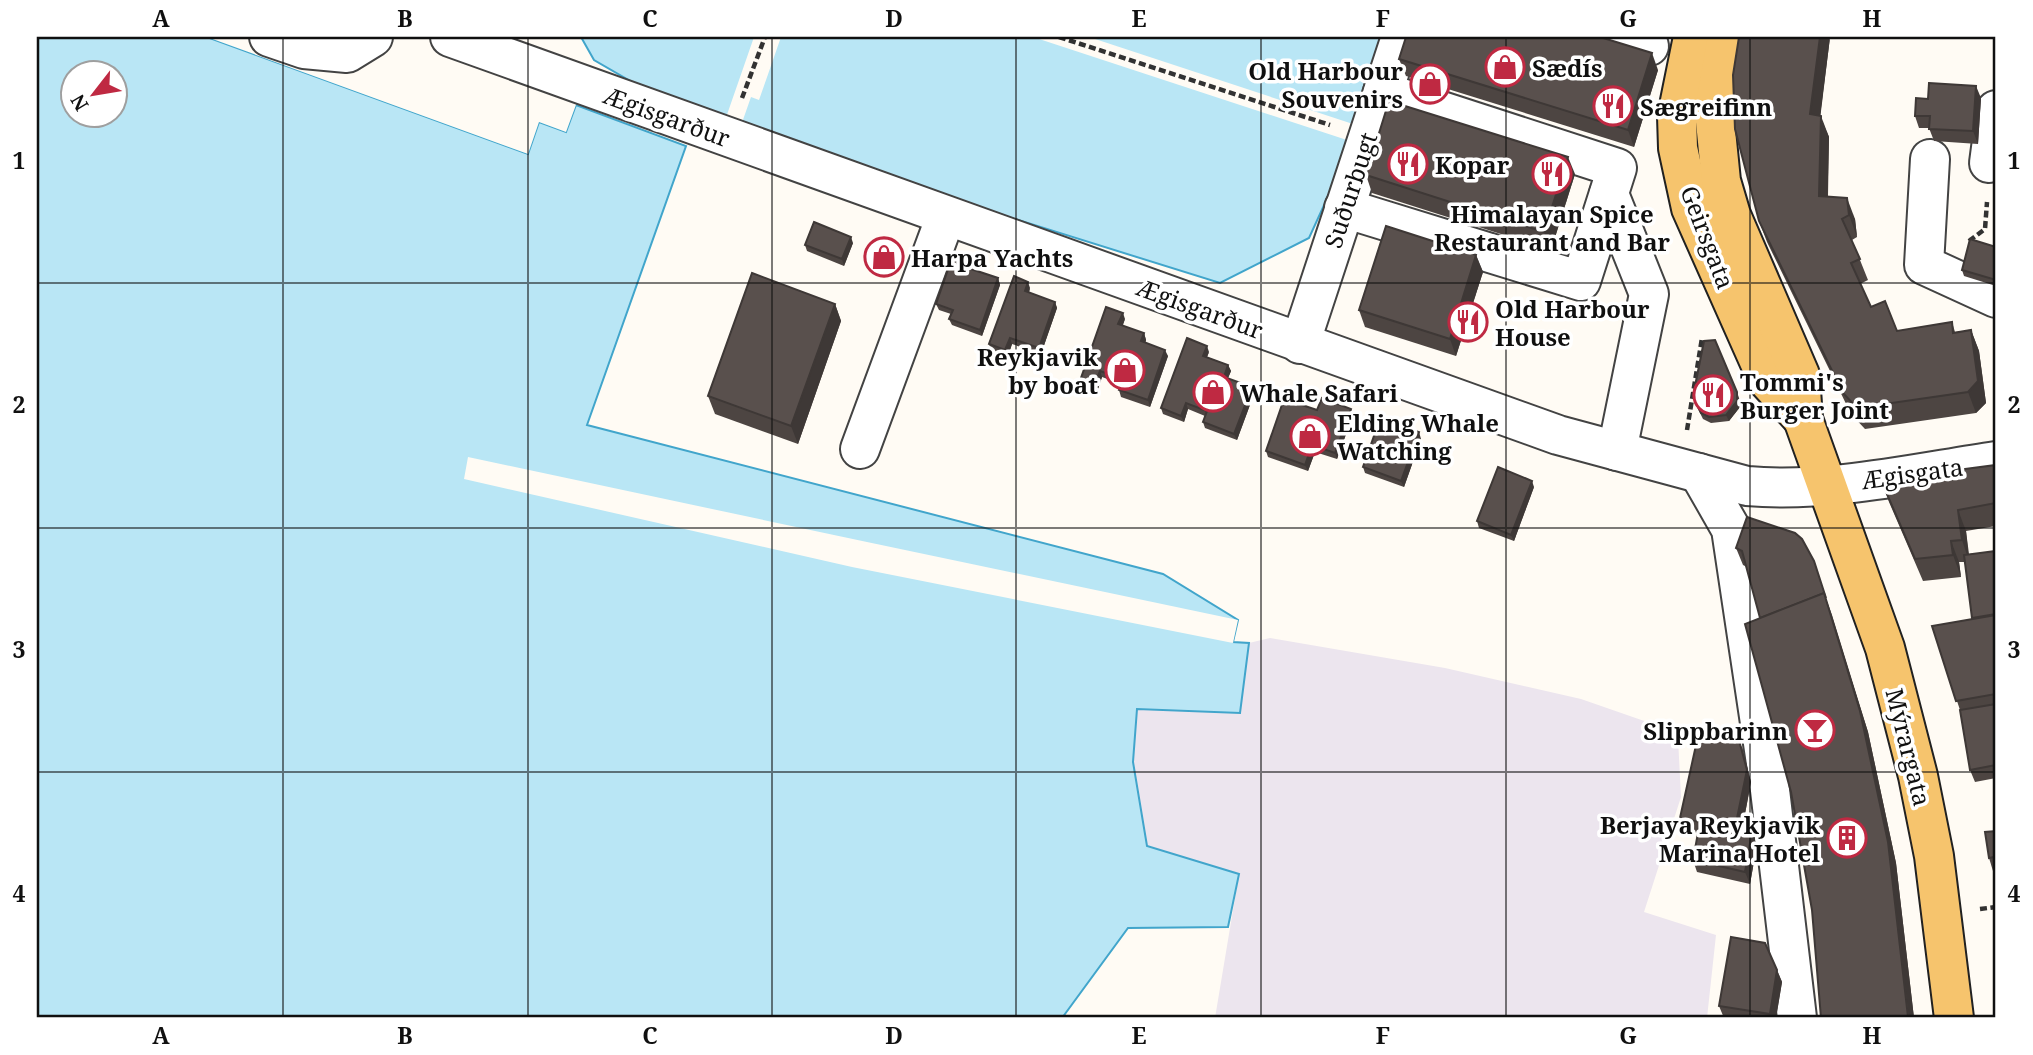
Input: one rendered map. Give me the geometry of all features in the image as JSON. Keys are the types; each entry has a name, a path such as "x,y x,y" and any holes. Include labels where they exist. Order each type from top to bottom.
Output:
{"main road":[{"name":"Geirsgata","path":"1693,37 1677,116 1678,148 1691,208 1768,382 1802,419"},
{"name":"Geirsgata","path":"1727,37 1714,111 1721,181 1731,215 1800,374 1802,419 1827,485"},
{"name":"Mýrargata","path":"1827,485 1885,648 1918,776 1934,856 1954,1018"}],"street":[{"path":"269,37 304,49 347,53 373,37"},
{"name":"Ægisgarður","path":"450,37 1558,435 1747,486 1827,485"},
{"name":"Suðurbugt","path":"1300,344 1401,37"},
{"path":"1344,208 1581,281 1617,168 1383,92"},
{"path":"1989,163 1996,110"},
{"path":"1930,159 1924,265 1996,298"},
{"path":"1609,194 1649,294 1617,451"},
{"path":"860,449 946,216"},
{"name":"Ægisgata","path":"1827,485 1996,461"},
{"path":"1699,473 1731,529 1758,705 1797,1018"}],"path":[{"path":"727,138 765,37"},
{"path":"1059,37 1367,138"},
{"path":"1947,275 1956,250 1985,229 1989,163"},
{"path":"1686,437 1704,327"}],"shaded area":[{"path":"1270,638 1445,668 1581,699 1650,723 1678,738 1681,797 1644,912 1716,935 1707,1018 1215,1018 1239,874 1147,846 1133,762 1137,709 1240,713 1249,643"}],"water":[{"path":"37,37 207,37 528,154 539,122 566,132 576,105 686,146 587,425 1163,574 1238,620 1233,642 1249,643 1240,713 1137,709 1133,762 1147,846 1239,874 1228,927 1128,928 1062,1018 37,1018"},
{"path":"581,37 1391,37 1353,142 1309,238 1220,283 698,120 594,60"}],"pier":[{"path":"207,37 217,37 526,149 537,119 564,128 573,104 577,102 566,132 539,122 528,154"},
{"path":"754,37 781,37 759,100 751,97 738,134 722,129"},
{"path":"1033,37 1089,37 1359,126 1353,142"},
{"path":"468,457 1238,620 1233,643 852,567 464,479"}],"building":[{"path":"1406,37 1600,37 1652,53 1628,130 1399,59"},
{"path":"1739,37 1820,37 1810,114 1821,116 1819,196 1847,198 1849,215 1842,219 1860,259 1851,263 1871,307 1885,301 1897,331 1952,322 1953,333 1971,330 1978,381 1968,392 1857,408 1843,393 1759,221 1735,129 1733,75"},
{"path":"1929,83 1976,86 1973,131 1929,129 1930,116 1915,116 1916,98 1928,99"},
{"path":"1389,101 1568,157 1544,232 1366,175"},
{"path":"814,222 851,237 842,259 805,245"},
{"path":"1386,226 1476,255 1450,339 1359,310"},
{"path":"1970,239 1996,247 1996,280 1962,270"},
{"path":"953,255 970,261 968,268 998,278 980,330 949,319 953,310 936,304"},
{"path":"752,273 835,304 791,426 708,396"},
{"path":"1014,276 1028,282 1025,291 1055,302 1039,348 1010,338 1005,350 989,344"},
{"path":"1106,307 1123,313 1118,324 1144,333 1141,341 1165,350 1148,400 1119,390 1123,379 1100,371 1095,383 1081,378"},
{"path":"1187,338 1207,346 1203,356 1228,365 1224,377 1252,387 1234,434 1203,422 1207,411 1186,403 1181,416 1161,408"},
{"path":"1715,340 1737,392 1737,401 1726,415 1709,417 1701,413 1693,396 1704,341"},
{"path":"1322,398 1351,409 1335,453 1312,445 1305,465 1266,451 1284,399 1317,410"},
{"path":"1380,419 1419,432 1401,481 1363,467"},
{"path":"1996,465 1996,503 1958,510 1962,540 1951,541 1953,555 1915,559 1881,480"},
{"path":"1498,467 1532,481 1511,535 1477,521"},
{"path":"1747,517 1795,533 1802,539 1814,561 1826,598 1824,593 1760,618 1742,551 1736,548"},
{"path":"1996,551 1996,614 1972,618 1964,555"},
{"name":"Berjaya Reykjavik Marina Hotel","path":"1824,593 1860,711 1888,842 1908,1017 1821,1018 1812,910 1791,792 1745,624"},
{"path":"1996,615 1996,694 1956,701 1932,626"},
{"path":"1996,704 1996,765 1970,770 1960,710"},
{"path":"1700,727 1737,733 1747,770 1736,823 1753,826 1745,872 1693,860 1700,822 1680,818"},
{"path":"1996,831 1996,870 1994,857 1989,858 1985,832"},
{"path":"1731,937 1765,943 1777,970 1770,1014 1719,1006"}],"place":[{"name":"Sædís","path":"1505,67"},
{"name":"Old Harbour Souvenirs","path":"1430,84"},
{"name":"Sægreifinn","path":"1613,106"},
{"name":"Kopar","path":"1408,164"},
{"name":"Himalayan Spice Restaurant and Bar","path":"1552,174"},
{"name":"Harpa Yachts","path":"884,257"},
{"name":"Old Harbour House","path":"1468,322"},
{"name":"Reykjavik by boat","path":"1125,370"},
{"name":"Whale Safari","path":"1213,392"},
{"name":"Tommi's Burger Joint","path":"1713,395"},
{"name":"Elding Whale Watching","path":"1310,436"},
{"name":"Slippbarinn","path":"1815,730"},
{"name":"Berjaya Reykjavik Marina Hotel","path":"1847,838"}]}
